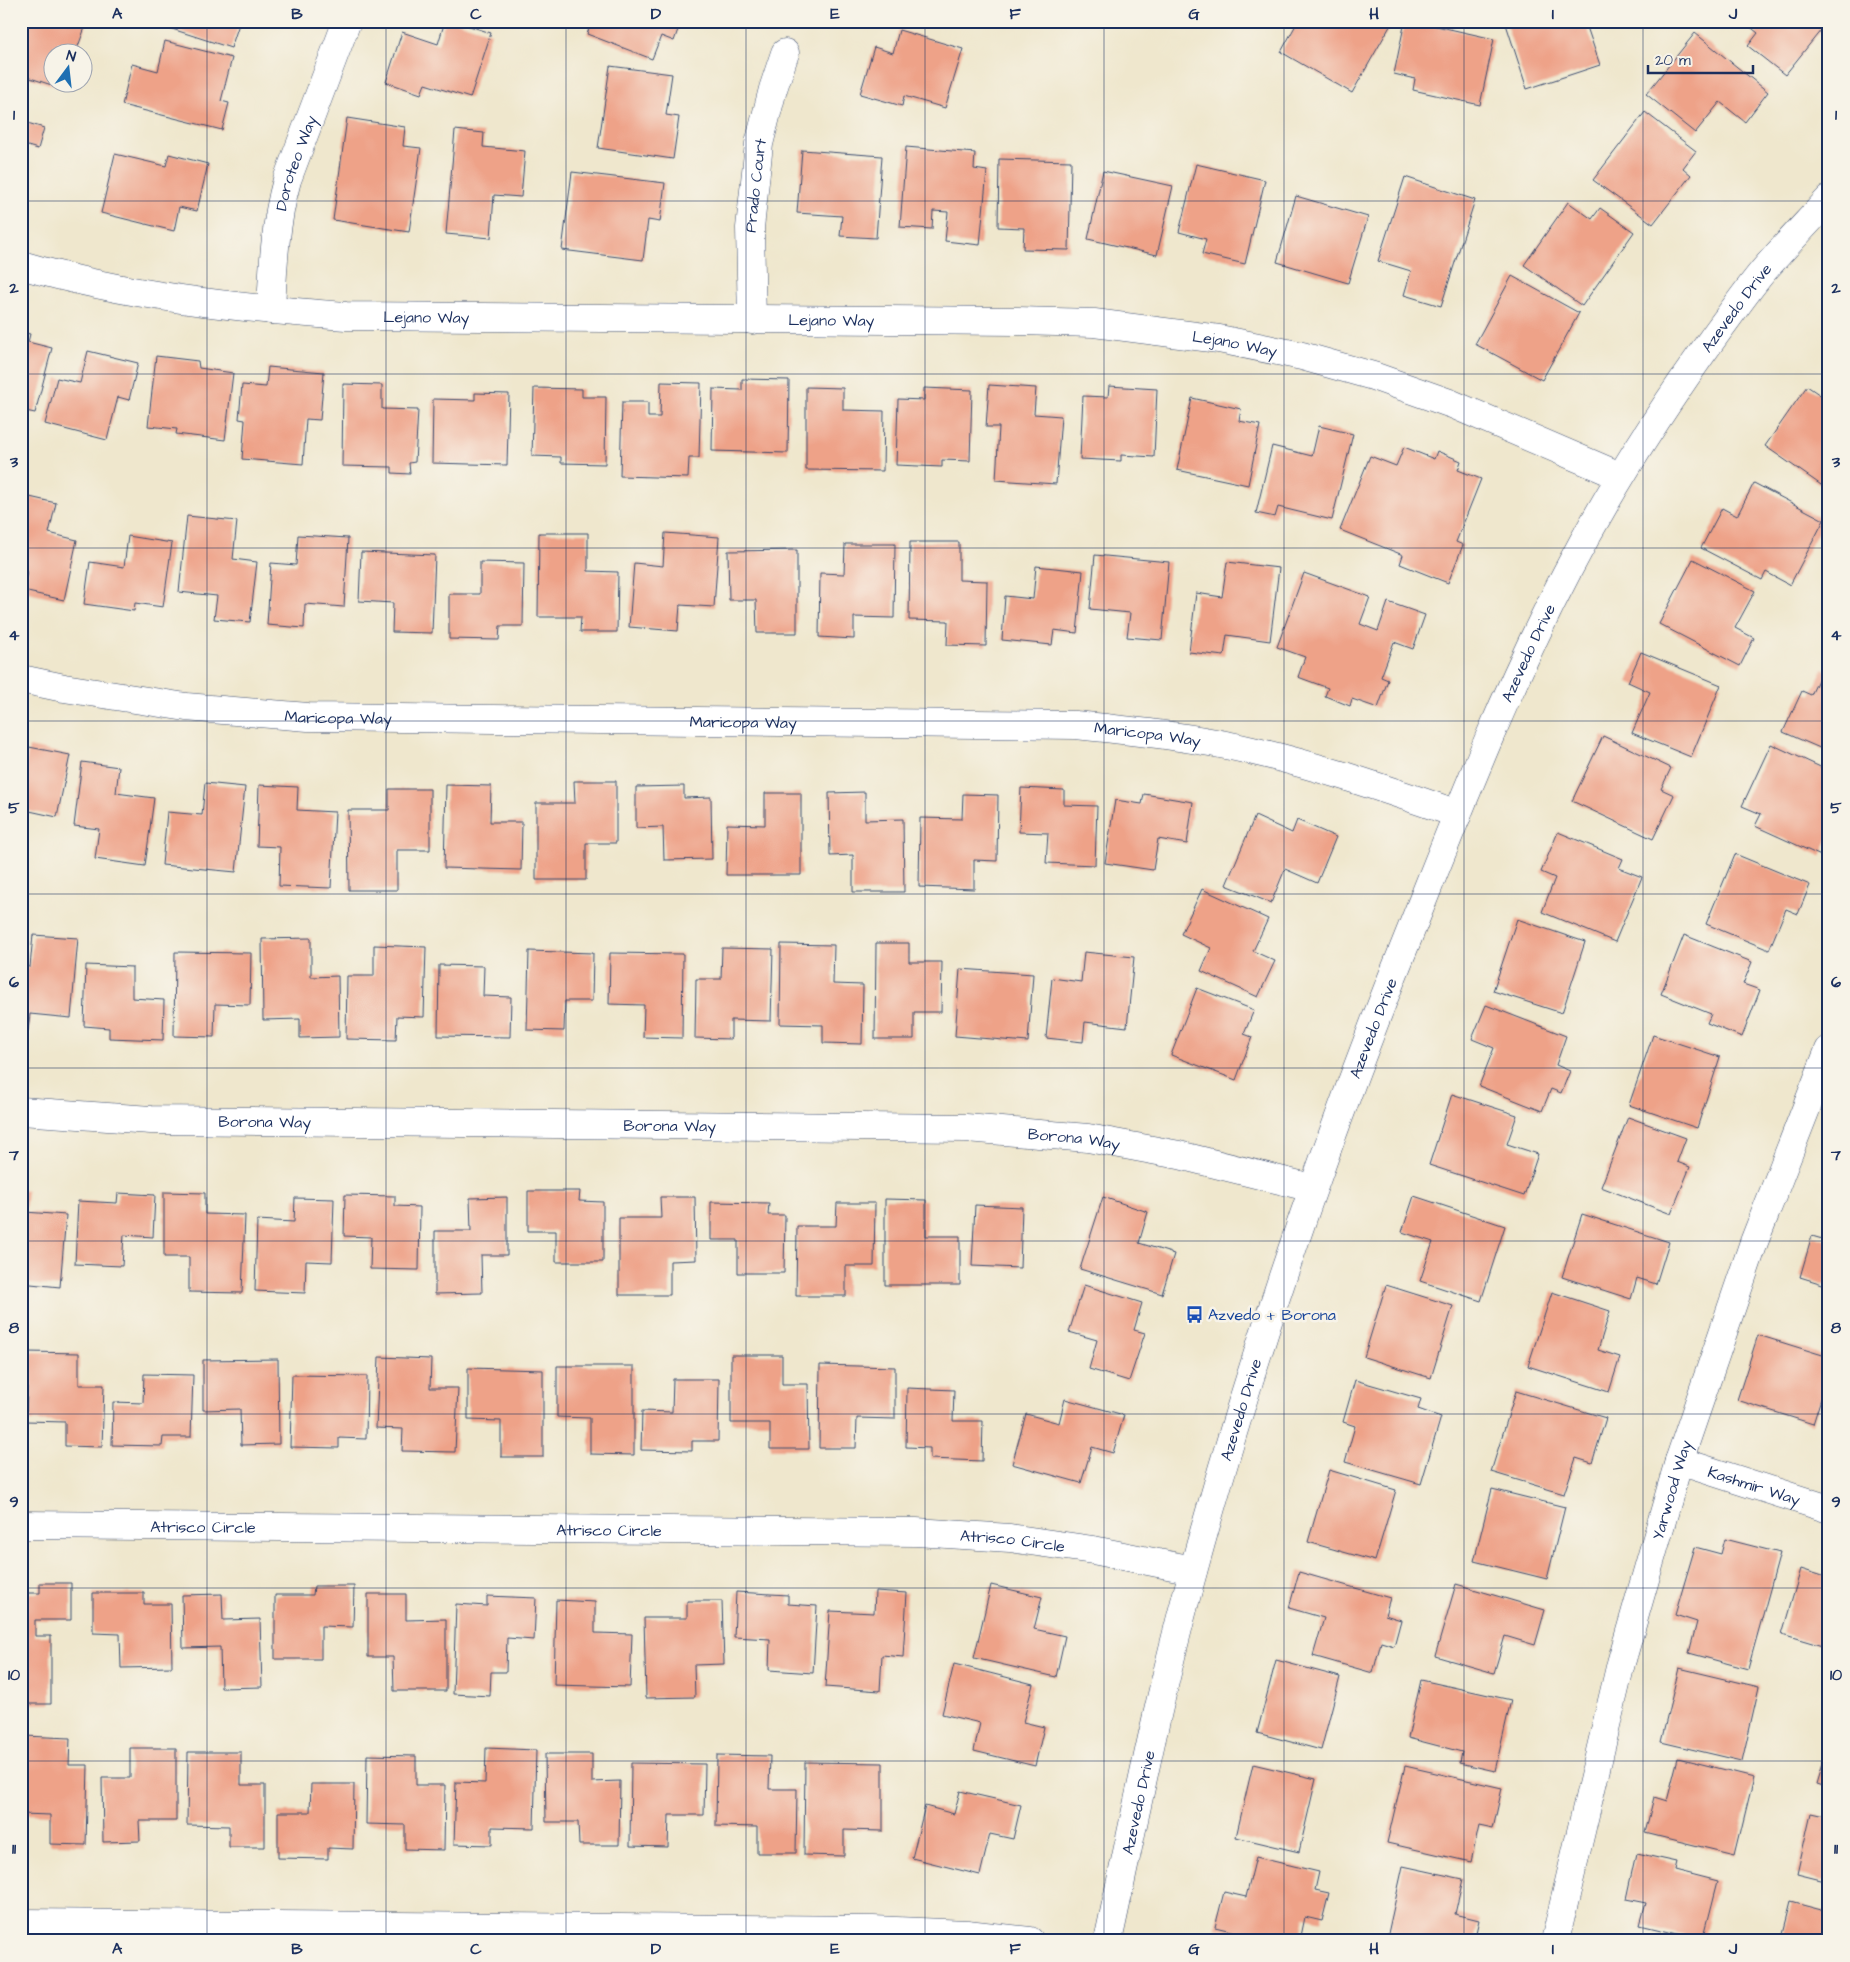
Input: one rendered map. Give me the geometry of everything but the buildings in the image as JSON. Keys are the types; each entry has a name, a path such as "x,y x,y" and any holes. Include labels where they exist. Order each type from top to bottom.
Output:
{"street":[{"name":"Doroteo Way","path":"271,310 273,260 280,205 287,180 347,21"},
{"name":"Prado Court","path":"752,320 750,228 759,144 773,89 785,53"},
{"name":"Azevedo Drive","path":"1108,1941 1151,1741 1193,1570 1246,1386 1312,1188 1367,1040 1458,814 1523,660 1566,572 1620,476 1684,377 1762,272 1829,199"},
{"name":"Lejano Way","path":"21,265 154,295 271,310 346,316 1094,323 1220,339 1302,356 1373,376 1452,404 1620,476"},
{"name":"Maricopa Way","path":"21,678 64,688 186,707 308,717 1076,725 1157,734 1252,751 1332,772 1458,814"},
{"name":"Yarwood Way","path":"1555,1941 1621,1663 1679,1461 1754,1242 1829,1050"},
{"name":"Borona Way","path":"21,1111 151,1120 966,1128 1088,1138 1179,1154 1312,1188"},
{"name":"Kashmir Way","path":"1679,1461 1829,1509"},
{"name":"Atrisco Circle","path":"21,1525 916,1532 1010,1538 1093,1550 1193,1570"},
{"path":"21,1924 872,1930 967,1934 1030,1941"}],"place":[{"name":"Azvedo + Borona","path":"1194,1314"}]}
